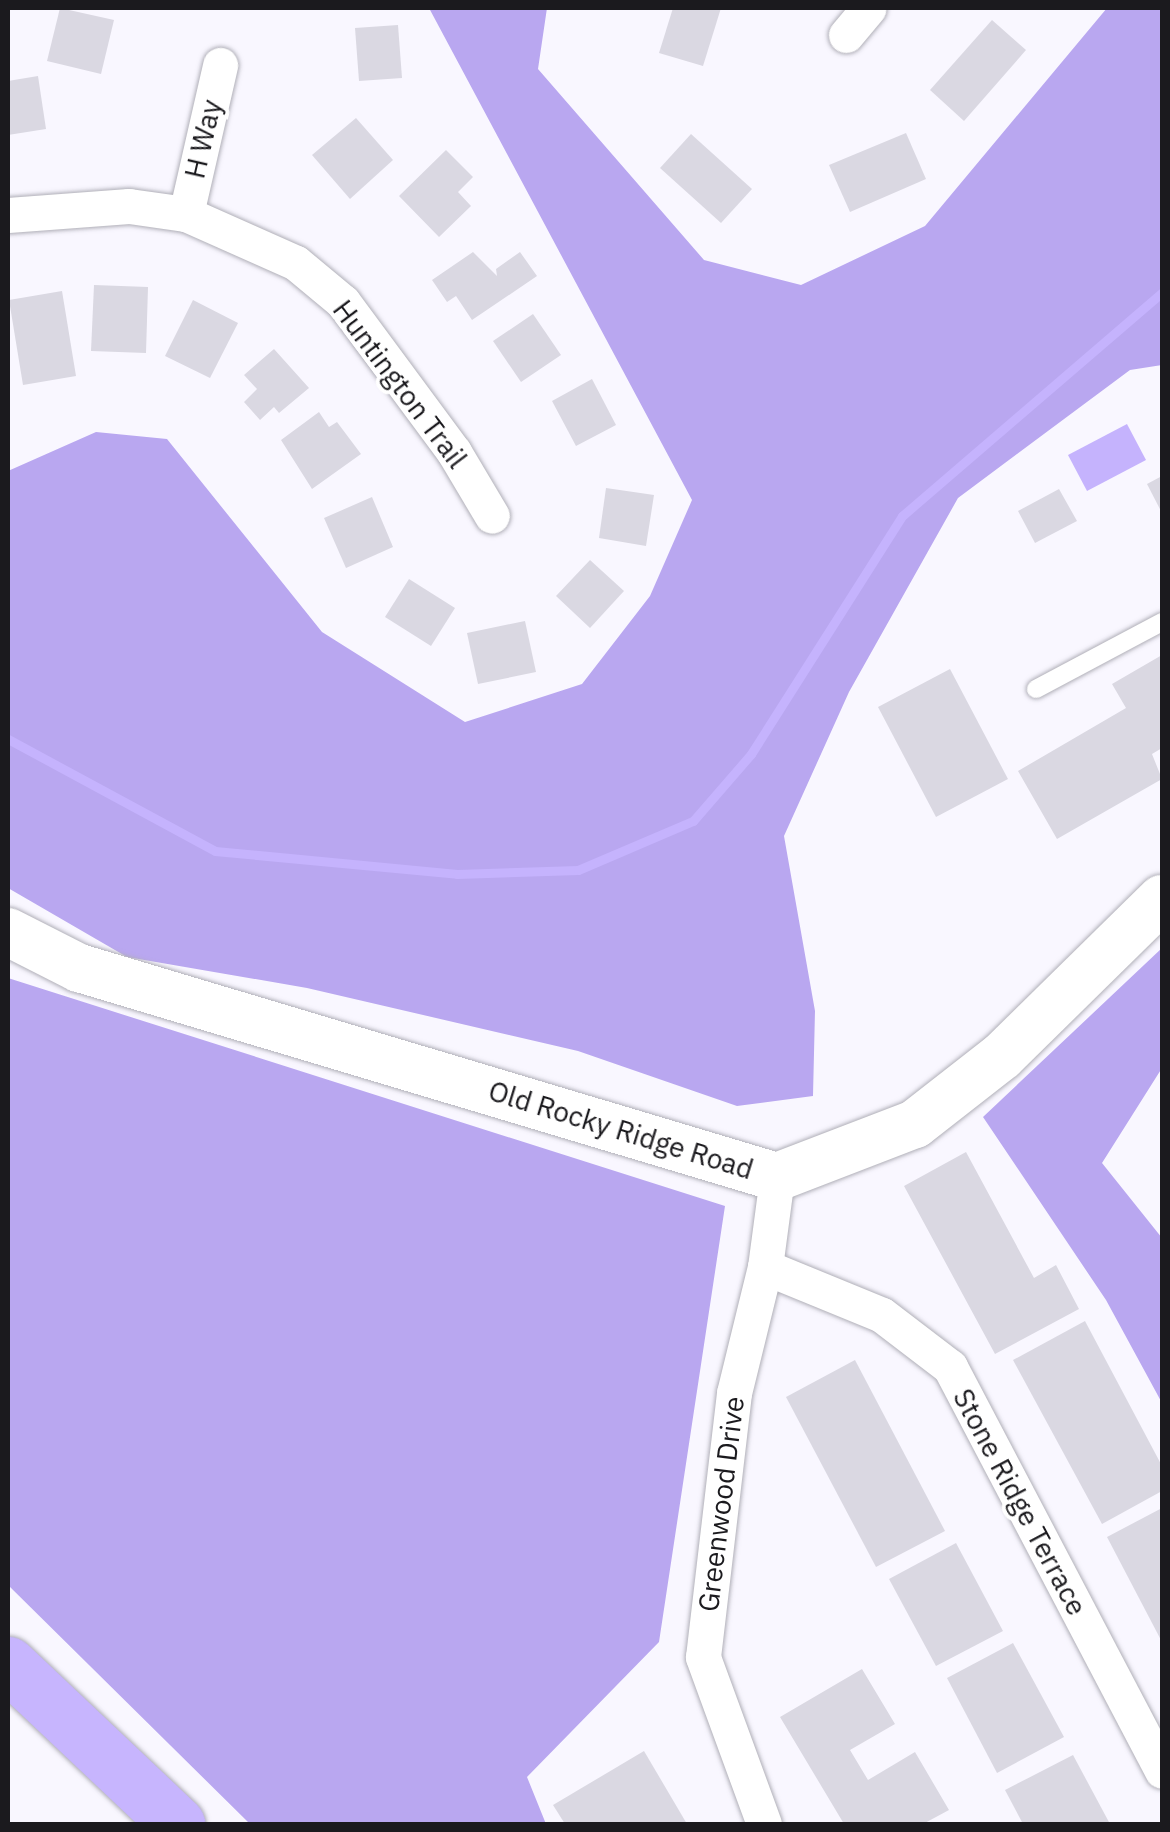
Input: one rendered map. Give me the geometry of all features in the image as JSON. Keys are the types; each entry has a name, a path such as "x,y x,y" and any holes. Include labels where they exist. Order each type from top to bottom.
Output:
{"highway":[{"path":"8,1664 177,1824"}],"street":[{"path":"846,35 870,8"},
{"name":"H Way","path":"186,214 220,65"},
{"name":"Huntington Trail","path":"8,215 129,206 186,214 296,263 343,302 454,452 492,516"},
{"name":"Old Rocky Ridge Road","path":"8,932 79,968 778,1177 914,1124 1002,1056 1162,899"},
{"name":"Greenwood Drive","path":"764,1824 704,1657 734,1393 765,1266 778,1177"},
{"name":"Stone Ridge Terrace","path":"765,1266 882,1316 950,1367 1162,1771"}],"lane":[{"path":"1036,689 1162,622"}],"shaded area":[{"path":"429,8 547,8 538,69 704,260 801,285 925,226 1107,8 1162,8 1162,365 1130,370 958,498 849,692 784,836 815,1011 813,1096 737,1106 578,1051 307,988 127,957 8,888 8,471 96,432 167,439 322,632 465,722 582,684 650,596 692,500"},
{"path":"1127,424 1146,460 1087,491 1068,455"},
{"path":"1162,948 1162,1068 1102,1163 1162,1238 1162,1403 1106,1300 983,1117"},
{"path":"8,978 725,1206 659,1642 527,1777 546,1824 250,1824 8,1585"}],"building":[{"path":"60,8 114,20 101,74 47,61"},
{"path":"673,8 721,8 703,66 659,53"},
{"path":"992,20 1026,50 964,121 930,90"},
{"path":"398,25 402,78 359,81 355,28"},
{"path":"38,76 46,129 8,135 8,81"},
{"path":"356,118 393,160 350,199 312,155"},
{"path":"906,133 926,179 850,212 829,165"},
{"path":"691,134 752,189 721,223 660,168"},
{"path":"446,150 473,177 458,192 471,206 439,237 399,196"},
{"path":"473,252 497,276 496,269 520,252 537,276 472,320 456,296 447,302 432,280"},
{"path":"94,285 148,287 146,353 91,351"},
{"path":"62,291 76,376 23,385 9,300"},
{"path":"193,300 238,323 210,378 165,356"},
{"path":"533,314 561,355 521,382 493,341"},
{"path":"274,349 309,388 279,413 274,407 260,420 244,402 257,389 244,375"},
{"path":"592,379 616,425 576,446 552,401"},
{"path":"319,412 329,427 337,422 361,454 312,489 281,440"},
{"path":"1162,476 1162,513 1147,484"},
{"path":"606,488 654,495 646,546 599,538"},
{"path":"1059,489 1077,521 1035,543 1018,511"},
{"path":"372,497 393,547 346,568 324,518"},
{"path":"590,560 624,591 590,628 556,596"},
{"path":"409,579 455,608 431,646 385,617"},
{"path":"525,621 536,672 478,684 467,633"},
{"path":"1162,655 1162,748 1152,754 1162,779 1057,839 1018,771 1126,708 1112,684"},
{"path":"950,669 1008,779 936,817 878,707"},
{"path":"966,1152 1034,1278 1056,1265 1079,1309 995,1354 904,1186"},
{"path":"1085,1321 1162,1466 1162,1491 1102,1524 1013,1360"},
{"path":"855,1360 945,1531 876,1567 786,1397"},
{"path":"1162,1508 1162,1642 1107,1537"},
{"path":"956,1543 1003,1631 936,1666 889,1579"},
{"path":"1013,1643 1064,1737 997,1773 947,1678"},
{"path":"862,1669 895,1724 850,1750 868,1780 915,1752 949,1810 923,1824 844,1824 780,1717"},
{"path":"644,1751 687,1824 565,1824 553,1805"},
{"path":"1073,1755 1110,1824 1023,1824 1005,1790"}],"waterway":[{"path":"8,739 215,851 457,874 578,870 693,821 751,754 902,516 1162,292"}]}
